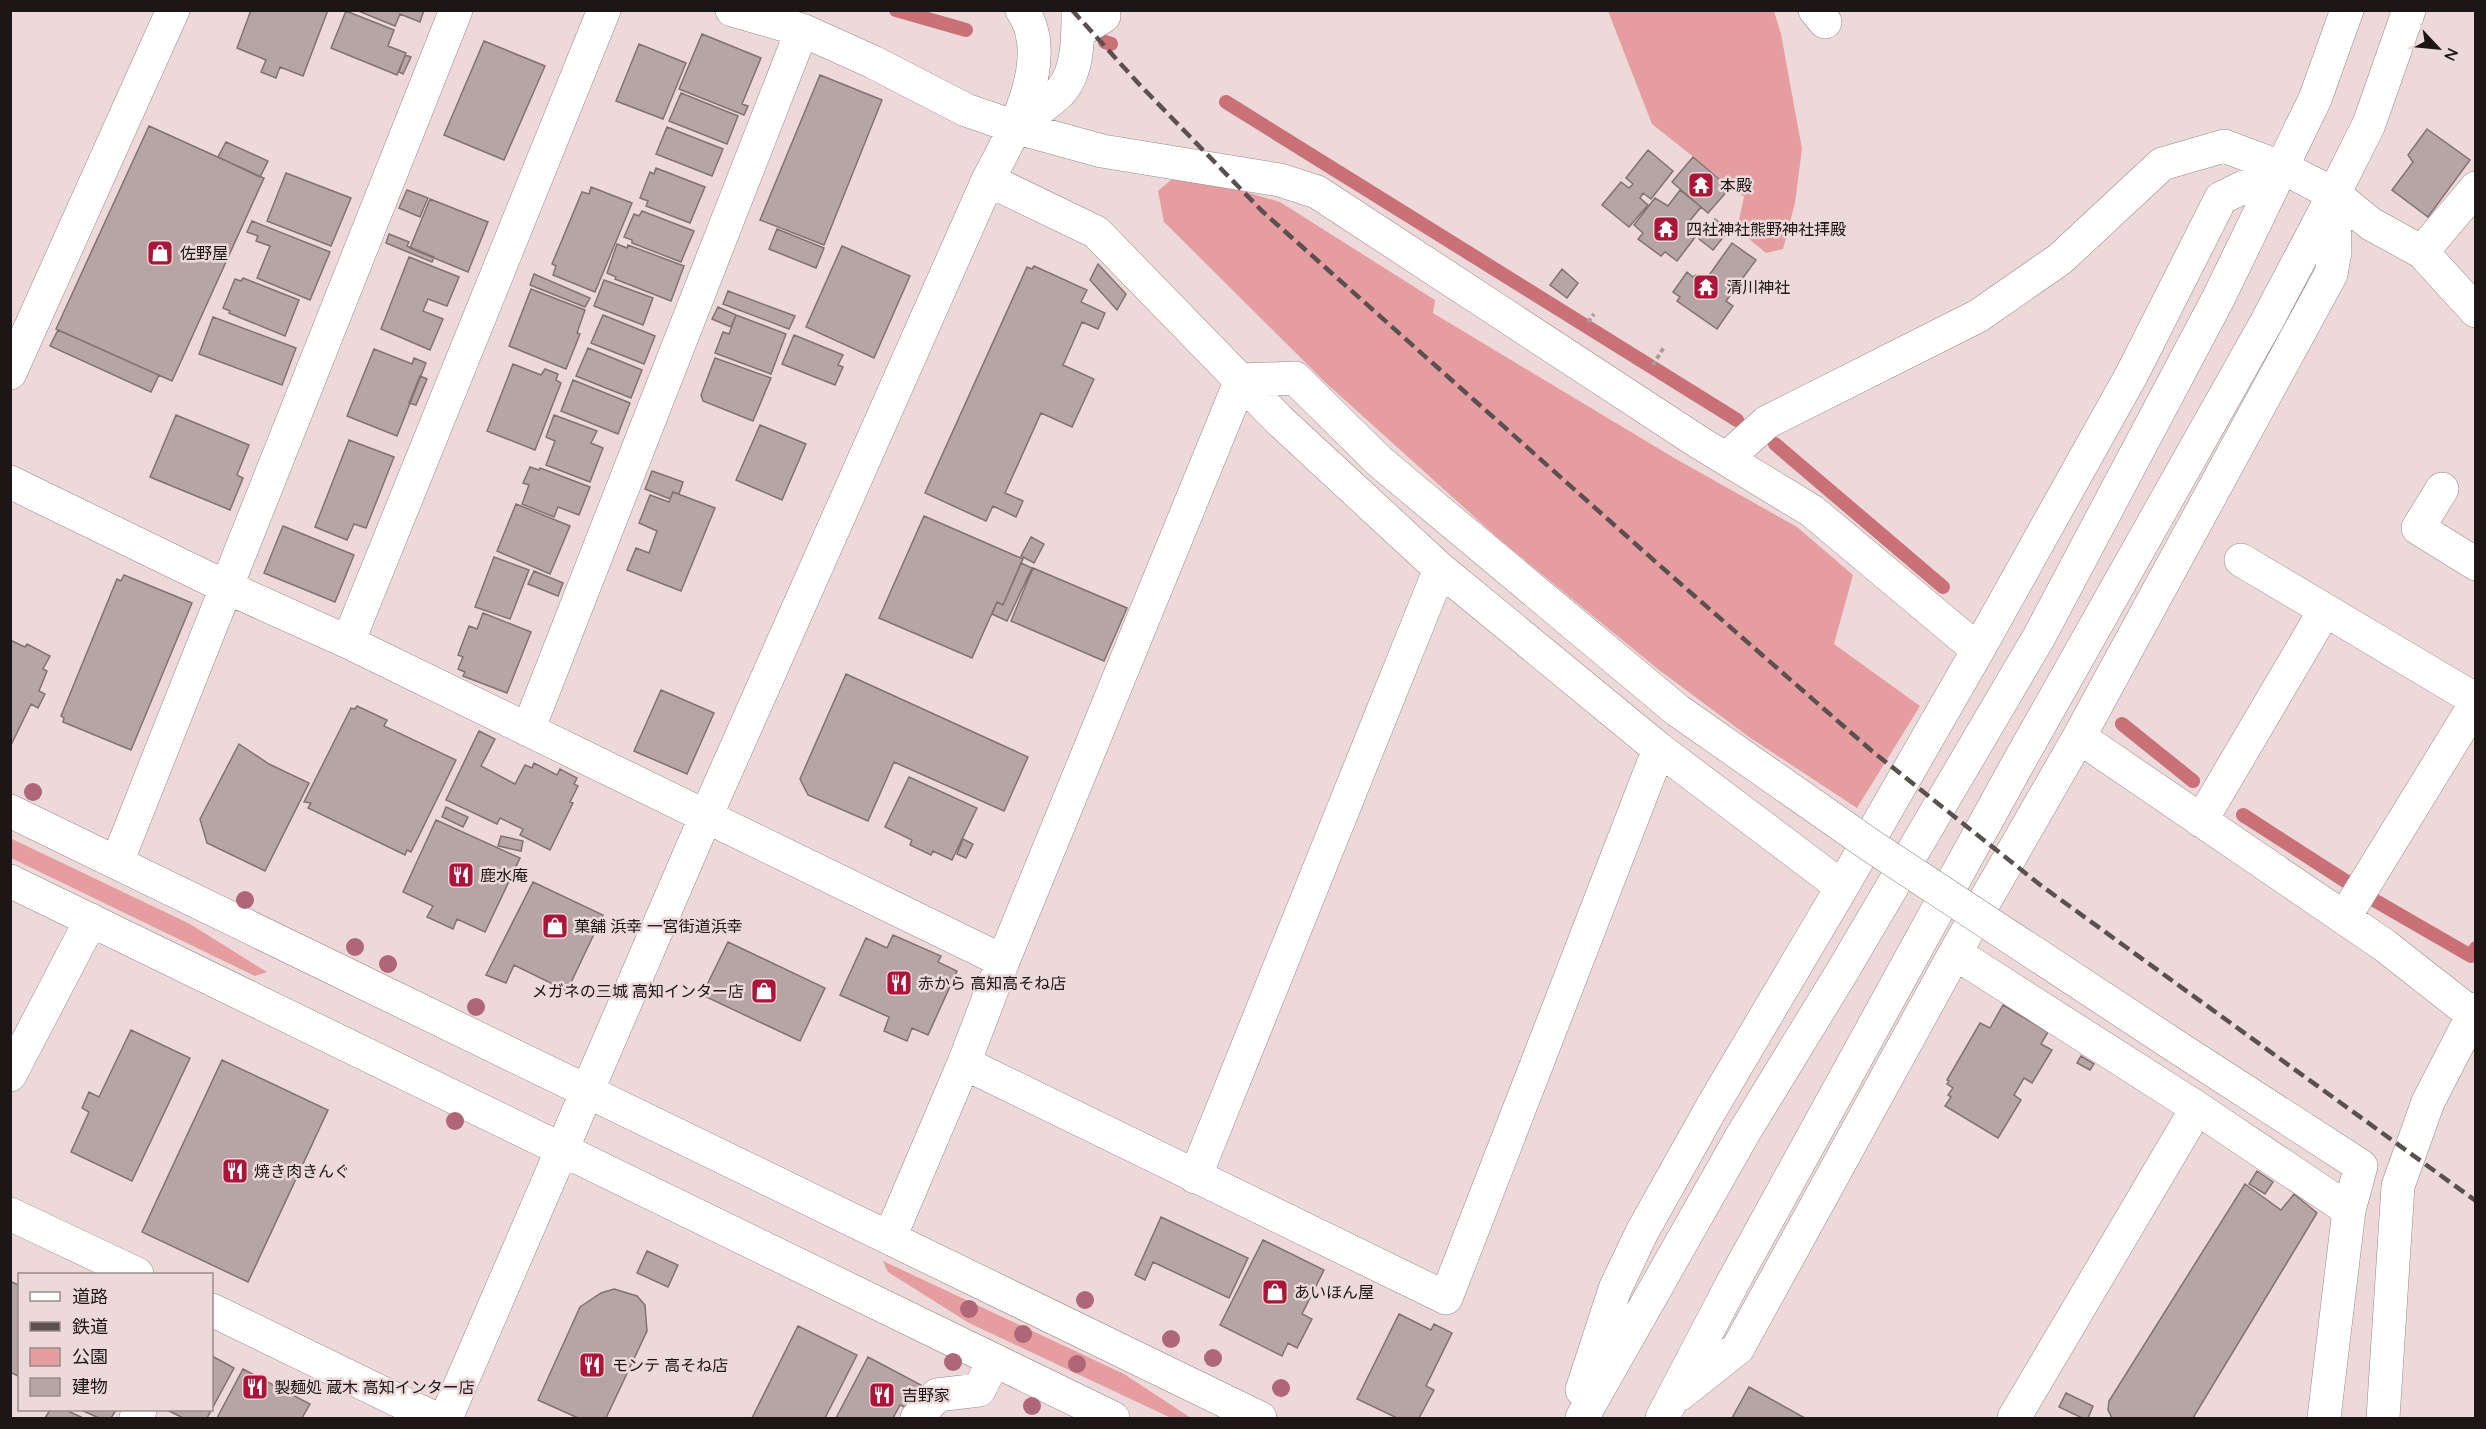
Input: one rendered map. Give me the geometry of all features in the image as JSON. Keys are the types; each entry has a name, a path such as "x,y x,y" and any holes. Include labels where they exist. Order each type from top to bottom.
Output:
{"street":[{"path":"10,373 173,10"},
{"path":"117,862 456,10"},
{"path":"348,642 604,10"},
{"path":"732,10 802,30 873,62 966,110 1015,127 1102,151 1280,180 1317,192 1700,443 1812,511 1978,650"},
{"path":"446,1419 706,816 988,180 1015,127 1030,81 1035,43 1029,20 1022,10"},
{"path":"1015,127 1061,91 1072,68 1078,21 1104,16 1103,10"},
{"path":"1582,1419 1743,1134 1842,972 2039,637 2218,299 2283,168 2315,99 2347,10"},
{"path":"1667,1409 1994,808 2266,323 2369,124 2409,10"},
{"path":"528,730 802,30"},
{"path":"1727,458 1767,422 1978,316 2060,259 2162,164 2224,146 2283,168 2334,194 2371,224 2422,252 2475,311"},
{"path":"1574,1419 1588,1368 1615,1289 1642,1232 1712,1107 1978,650 2132,374 2221,198 2283,168"},
{"path":"988,180 1096,232 1278,419 1440,569 1659,749 1842,887"},
{"path":"2422,252 2475,188"},
{"path":"1667,1409 1738,1348 1955,953 2079,737 2331,274 2335,252 2334,194"},
{"path":"1241,380 1294,378 1379,461 1677,710 1870,845 2361,1166 2349,1210 2324,1419"},
{"path":"890,1237 964,1063 1003,961 1241,380"},
{"path":"10,482 226,587 348,642 1003,961"},
{"path":"2442,489 2418,528 2475,564"},
{"path":"2241,560 2475,701 2344,918"},
{"path":"1195,1177 1440,569"},
{"path":"2200,821 2325,610"},
{"path":"2079,737 2384,945 2474,1012 2428,1102 2398,1186 2383,1419"},
{"path":"964,1063 1446,1298 1659,749"},
{"path":"10,811 890,1237 1260,1419"},
{"path":"10,881 994,1360 1058,1407 1113,1419"},
{"path":"10,1075 91,920"},
{"path":"1955,953 2197,1108 2349,1210"},
{"path":"2014,1419 2197,1108"},
{"path":"10,1214 133,1273"},
{"path":"213,1310 434,1419"},
{"path":"917,1419 937,1395 979,1390 994,1360"}],"green space":[{"path":"1608,11 1774,11 1781,34 1802,149 1795,203 1783,249 1766,253 1737,229 1744,197 1652,124"},
{"path":"1172,179 1202,179 1280,202 1435,300 1433,313 1676,459 1797,527 1853,575 1834,644 1920,706 1857,808 1749,737 1659,670 1499,539 1326,383 1164,222 1158,191"},
{"path":"10,838 190,924 267,972 255,976 11,858"},
{"path":"883,1261 1124,1374 1191,1418 1171,1418 969,1323 888,1272"}],"building":[{"path":"251,10 328,10 303,76 280,67 276,78 261,72 266,60 237,48"},
{"path":"356,10 424,10 420,22 400,14 395,26"},
{"path":"346,11 394,30 388,46 406,53 397,75 331,48"},
{"path":"702,34 761,58 742,104 748,106 744,115 679,89"},
{"path":"484,41 545,66 504,160 444,135"},
{"path":"639,44 686,63 663,119 616,101"},
{"path":"405,55 411,57 403,74 399,72"},
{"path":"820,75 882,100 824,245 760,220"},
{"path":"681,93 738,116 727,144 669,121"},
{"name":"佐野屋","path":"149,126 264,178 172,381 56,329"},
{"path":"667,127 723,149 712,176 656,154"},
{"path":"2427,129 2470,160 2428,217 2392,190 2413,162 2408,155"},
{"path":"226,142 268,161 260,177 218,157"},
{"path":"1648,150 1673,171 1651,199 1643,193 1640,198 1648,205 1629,227 1602,205 1621,182 1629,188 1633,184 1626,178"},
{"name":"本殿","path":"1693,157 1730,188 1708,213 1672,182"},
{"path":"656,168 705,187 690,223 646,206 648,201 640,198 650,172 654,174"},
{"path":"286,173 351,198 331,246 267,221"},
{"path":"591,187 632,203 595,292 553,275 556,266 552,264 582,192 589,194"},
{"path":"407,190 428,198 420,217 399,208"},
{"name":"四社神社熊野神社拝殿","path":"1680,190 1701,207 1688,223 1699,232 1677,261 1665,252 1661,256 1638,239 1643,233 1634,225 1655,198 1668,206"},
{"path":"430,199 488,222 468,272 410,248"},
{"path":"642,211 694,231 681,262 632,243 632,240 624,237 634,214 639,216"},
{"path":"1715,219 1729,230 1713,250 1699,239"},
{"path":"252,221 330,252 310,300 257,278 270,246 256,241 258,236 247,232"},
{"path":"777,229 824,248 816,268 769,249"},
{"path":"389,234 409,242 407,246 434,257 432,262 386,243"},
{"name":"清川神社","path":"1732,243 1756,260 1726,301 1733,306 1717,329 1677,301 1680,297 1673,292 1687,272 1705,281"},
{"path":"617,244 627,248 628,245 684,266 671,301 615,279 616,277 607,273"},
{"path":"842,246 910,276 874,358 806,327"},
{"path":"409,257 459,277 447,306 428,299 423,311 443,319 430,350 381,329"},
{"path":"1098,264 1126,294 1117,310 1090,280"},
{"path":"1034,266 1087,290 1081,302 1105,313 1098,329 1082,322 1063,365 1094,379 1072,427 1041,413 1005,493 1023,501 1016,517 993,506 986,521 925,493 1027,267 1032,269"},
{"path":"1562,269 1578,283 1567,298 1550,285"},
{"path":"534,274 590,298 585,307 530,285"},
{"path":"243,278 299,300 285,336 229,313 230,311 223,308 235,279 241,281"},
{"path":"604,280 653,298 643,325 594,306"},
{"path":"531,289 585,310 577,333 580,334 566,369 509,346"},
{"path":"728,291 795,316 789,329 723,304"},
{"path":"718,307 736,315 731,327 712,319"},
{"path":"603,315 655,336 644,364 591,343"},
{"path":"736,315 786,334 771,374 715,353 723,332 729,334"},
{"path":"213,317 296,348 282,385 199,354"},
{"path":"58,330 159,375 151,392 50,346"},
{"path":"794,335 843,355 838,365 843,367 835,385 782,364"},
{"path":"588,348 642,370 631,398 576,376"},
{"path":"374,349 412,364 414,358 426,363 397,436 347,416"},
{"path":"715,358 771,378 753,421 703,401 701,395"},
{"path":"513,364 541,375 545,369 558,374 556,380 561,383 535,450 487,431"},
{"path":"420,376 427,379 416,405 409,403"},
{"path":"573,380 630,403 618,434 561,411"},
{"path":"176,415 249,445 237,475 243,478 230,510 150,477"},
{"path":"554,415 597,431 591,443 603,448 590,482 546,465 555,441 546,437"},
{"path":"760,425 806,444 782,500 736,480"},
{"path":"349,440 394,457 366,528 354,524 347,540 315,527"},
{"path":"530,467 539,470 540,468 590,487 579,515 558,507 554,517 522,504 529,485 523,483"},
{"path":"652,471 683,482 679,494 673,492 670,499 645,489"},
{"path":"673,492 715,508 681,591 627,570 636,548 649,553 657,531 639,523 650,495 669,502"},
{"path":"516,504 570,526 550,574 497,551"},
{"path":"924,516 1023,559 1003,605 997,602 972,658 879,618"},
{"path":"283,526 354,555 335,602 264,573"},
{"path":"1031,537 1044,544 1034,563 1021,556"},
{"path":"494,557 529,570 510,619 475,607"},
{"path":"1021,563 1032,568 1007,621 992,614 997,602 1003,605"},
{"path":"1033,568 1127,608 1104,661 1011,621"},
{"path":"534,571 563,583 558,596 528,584"},
{"path":"124,575 192,603 131,750 63,722 64,718 61,716 117,579 121,581"},
{"path":"483,613 531,632 507,693 463,676 465,672 458,669 463,657 458,655 469,626 477,629"},
{"path":"10,640 25,647 27,644 50,656 43,669 47,671 39,691 45,694 38,708 31,704 10,747"},
{"path":"846,674 1028,757 1004,811 894,762 868,821 808,795 800,779"},
{"path":"661,690 714,713 687,774 634,751"},
{"path":"357,706 387,720 384,726 456,760 411,852 407,850 405,855 308,808 311,803 304,802 351,708 355,709"},
{"path":"479,731 495,739 481,766 515,784 525,765 532,768 534,763 557,775 560,769 577,778 574,784 578,786 570,802 573,803 550,850 520,835 523,829 500,818 497,824 446,800"},
{"path":"239,744 269,764 309,783 265,871 207,843 200,819"},
{"path":"909,777 977,808 952,860 933,851 931,855 910,845 912,840 885,827"},
{"path":"446,807 468,817 463,827 442,817"},
{"name":"鹿水庵","path":"436,820 520,858 485,932 457,919 453,929 427,917 433,906 403,892"},
{"path":"501,836 523,841 521,851 498,846"},
{"path":"963,839 973,844 966,858 957,854"},
{"name":"菓舗 浜幸 一宮街道浜幸","path":"533,882 603,915 567,991 514,965 506,983 486,975"},
{"name":"赤から 高知高そね店","path":"893,935 941,956 938,962 957,971 928,1035 912,1028 907,1041 884,1031 889,1017 840,995 866,938 887,948"},
{"name":"メガネの三城 高知インター店","path":"728,942 825,988 800,1041 702,995"},
{"path":"2003,1005 2048,1032 2041,1044 2052,1050 2032,1083 2024,1078 2014,1095 2021,1100 1998,1138 1945,1106 1951,1097 1948,1095 1953,1088 1947,1084 1949,1081 1947,1080 1980,1023 1990,1028"},
{"path":"131,1030 190,1058 132,1181 71,1152 89,1112 82,1108 89,1092 99,1097"},
{"path":"2081,1056 2094,1064 2090,1070 2077,1063"},
{"name":"焼き肉きんぐ","path":"222,1060 328,1110 248,1282 142,1232"},
{"path":"2257,1171 2273,1182 2265,1194 2249,1184"},
{"path":"2245,1184 2281,1210 2294,1194 2317,1213 2193,1418 2112,1418 2108,1410 2109,1401"},
{"path":"1161,1217 1248,1258 1229,1298 1153,1262 1145,1280 1135,1275"},
{"name":"あいほん屋","path":"1263,1240 1324,1270 1302,1314 1312,1319 1297,1348 1288,1343 1282,1356 1220,1325"},
{"path":"647,1251 678,1265 668,1287 637,1273"},
{"path":"10,1281 18,1285 18,1376 10,1372"},
{"name":"モンテ 高そね店","path":"614,1289 637,1296 645,1305 647,1331 606,1418 578,1418 538,1400 580,1307 601,1293"},
{"path":"1399,1314 1431,1330 1434,1324 1452,1333 1426,1386 1434,1390 1419,1418 1397,1418 1357,1399"},
{"path":"798,1326 857,1355 825,1418 752,1418"},
{"path":"213,1357 234,1368 213,1407"},
{"name":"吉野家","path":"868,1357 921,1385 909,1409 900,1405 893,1418 836,1418"},
{"name":"製麺処 蔵木 高知インター店","path":"243,1369 310,1404 302,1418 217,1418"},
{"path":"1749,1387 1805,1418 1732,1418"},
{"path":"2066,1393 2093,1406 2088,1418 2082,1418 2059,1407"},
{"path":"49,1411 68,1411 83,1418 45,1418"},
{"path":"83,1411 115,1411 111,1418 99,1418"},
{"path":"169,1411 210,1411 207,1418 183,1418"}],"waterway":[{"path":"896,10 966,30"},
{"path":"1105,42 1111,44"},
{"path":"1226,102 1737,420"},
{"path":"1775,444 1943,587"},
{"path":"2122,724 2193,781"},
{"path":"2243,815 2347,882"},
{"path":"2374,900 2471,956 2476,948"}],"railway":[{"path":"1072,10 1138,83 1262,211 1658,564 1872,751 2039,884 2476,1201"}],"place":[{"name":"本殿","path":"1701,185"},
{"name":"四社神社熊野神社拝殿","path":"1666,229"},
{"name":"佐野屋","path":"160,253"},
{"name":"清川神社","path":"1706,287"},
{"name":"鹿水庵","path":"461,875"},
{"name":"菓舗 浜幸 一宮街道浜幸","path":"555,926"},
{"name":"赤から 高知高そね店","path":"899,983"},
{"name":"メガネの三城 高知インター店","path":"764,991"},
{"name":"焼き肉きんぐ","path":"235,1171"},
{"name":"あいほん屋","path":"1275,1292"},
{"name":"モンテ 高そね店","path":"592,1365"},
{"name":"製麺処 蔵木 高知インター店","path":"255,1387"},
{"name":"吉野家","path":"882,1395"}]}
